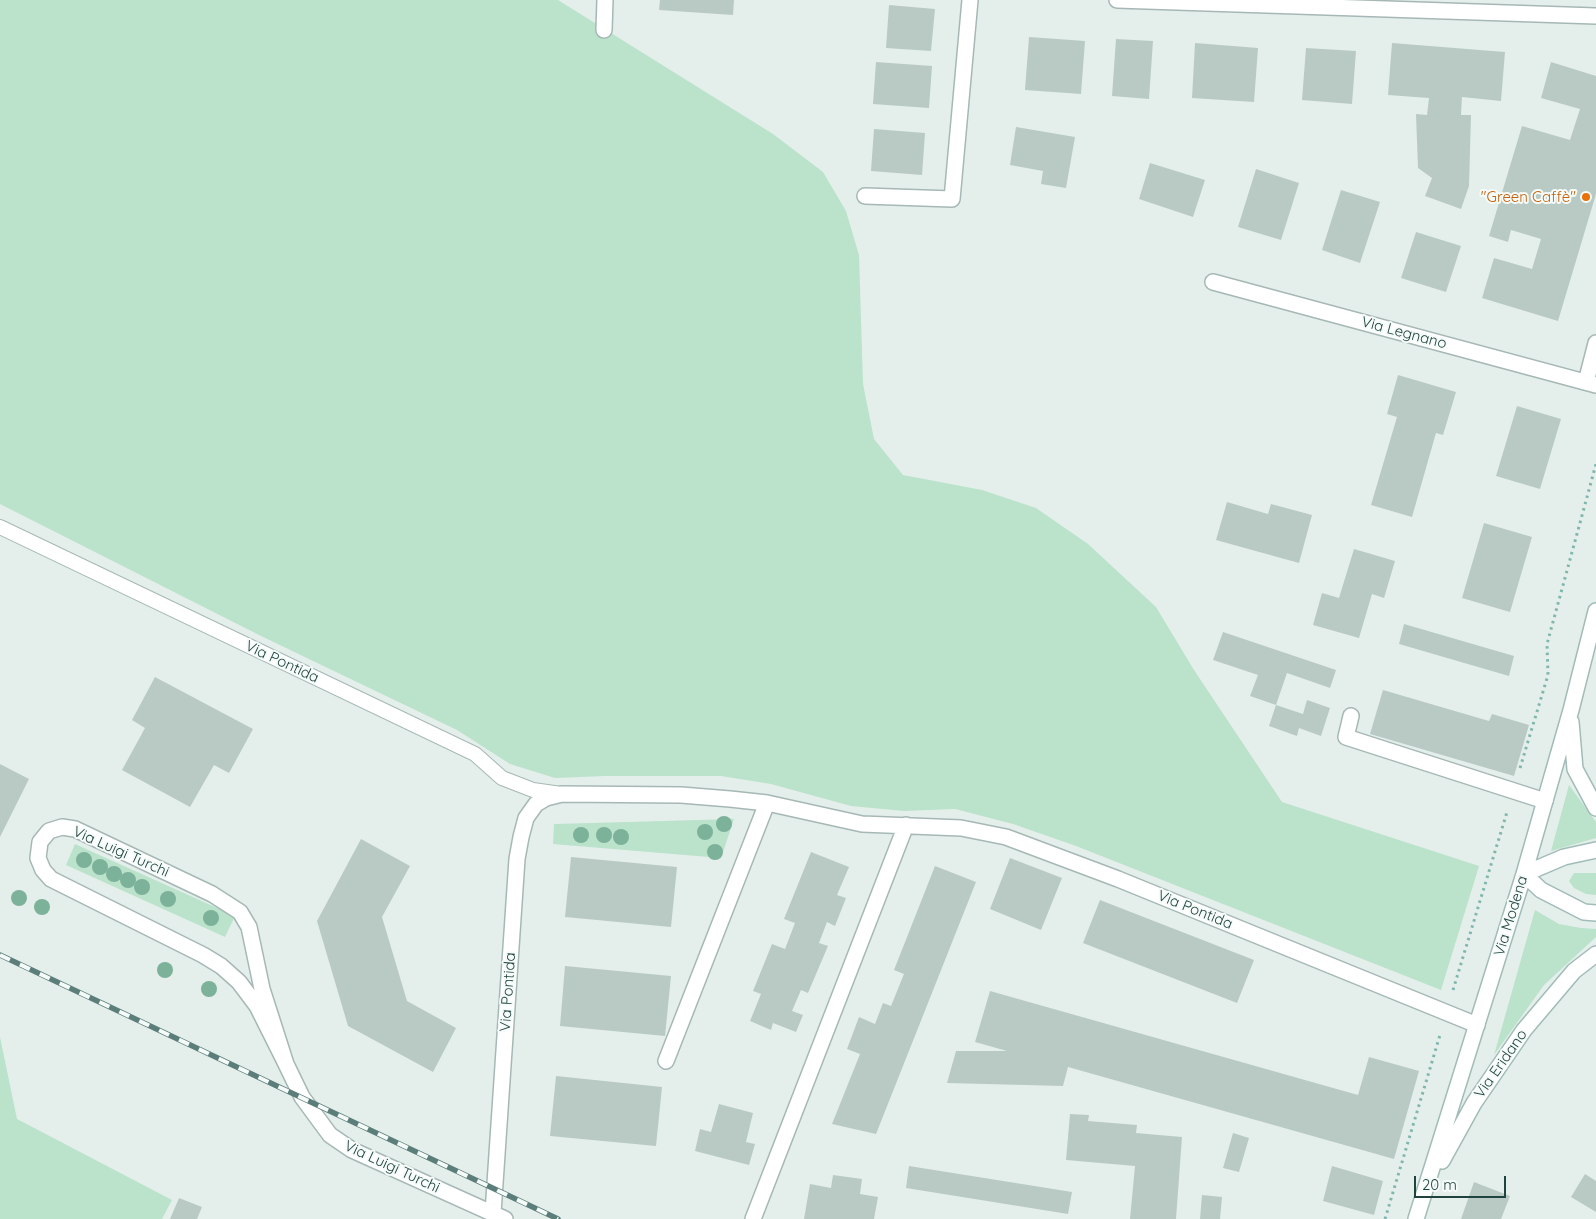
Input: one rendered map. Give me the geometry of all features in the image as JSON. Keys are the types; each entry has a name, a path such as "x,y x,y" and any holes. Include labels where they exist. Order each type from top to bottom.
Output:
{"street":[{"path":"604,30 605,0"},
{"path":"865,196 952,199 970,0"},
{"path":"1117,0 1596,16"},
{"name":"Via Legnano","path":"1213,282 1591,383"},
{"path":"1591,383 1596,343"},
{"name":"Via Modena","path":"1416,1219 1524,874 1571,710 1596,611"},
{"path":"1571,710 1575,769 1596,808"},
{"path":"1351,716 1346,737 1545,801"},
{"name":"Via Pontida","path":"499,1216 518,852 526,818 536,804 546,798 562,794 681,794 766,803 862,824 906,824 961,828 1006,837 1118,879 1477,1025"},
{"path":"666,1061 766,803"},
{"path":"753,1219 906,824"},
{"name":"Via Luigi Turchi","path":"286,1064 262,989 249,927 240,912 212,894 75,829 62,827 49,831 40,842 38,858 43,870 51,879 203,955 221,966 239,982 257,1006 302,1097 330,1135 352,1150 499,1216"},
{"path":"1596,850 1564,857 1524,874 1541,890 1584,912 1596,913"},
{"name":"Via Eridano","path":"1426,1188 1474,1103 1524,1030 1574,971 1596,954"}],"lane":[{"name":"Via Pontida","path":"0,527 475,754 502,778 515,784 562,794"}],"path":[{"path":"1385,1219 1548,675 1547,644 1596,464"}],"green space":[{"path":"0,0 558,0 773,134 823,172 846,211 859,255 863,384 874,439 903,475 982,490 1036,508 1088,544 1156,607 1194,670 1282,802 1479,866 1441,990 1076,846 1013,824 955,809 904,811 851,806 771,784 721,776 555,778 510,764 457,730 261,636 0,504"},
{"path":"1569,785 1596,822 1596,838 1551,851"},
{"path":"734,819 721,858 553,844 554,824"},
{"path":"75,844 235,916 225,937 66,865"},
{"path":"1574,873 1596,873 1596,895 1586,894 1574,888 1569,881"},
{"path":"1535,910 1559,924 1596,929 1596,937 1544,985 1494,1055"},
{"path":"0,1037 17,1119 172,1200 162,1219 0,1219"}],"building":[{"path":"660,0 734,0 733,15 659,10"},
{"path":"889,5 935,9 931,51 886,48"},
{"path":"1029,37 1085,41 1081,94 1025,90"},
{"path":"1116,39 1153,41 1149,99 1112,96"},
{"path":"1195,43 1258,48 1254,102 1192,98"},
{"path":"1392,43 1505,52 1501,101 1462,97 1461,115 1471,115 1469,186 1461,209 1425,196 1432,178 1418,168 1416,114 1427,115 1429,98 1388,95"},
{"path":"1306,48 1356,51 1352,104 1302,100"},
{"path":"876,62 932,66 929,108 873,104"},
{"path":"1551,62 1596,76 1596,194 1558,321 1482,298 1494,258 1532,269 1541,239 1511,230 1508,242 1489,236 1522,126 1570,140 1580,109 1541,98"},
{"path":"1016,127 1075,137 1066,188 1041,184 1043,171 1010,165"},
{"path":"874,129 925,133 922,175 871,171"},
{"path":"1150,163 1205,180 1193,217 1139,199"},
{"path":"1256,169 1299,183 1281,240 1238,227"},
{"path":"1341,190 1380,202 1360,263 1322,250"},
{"path":"1416,232 1461,246 1446,292 1401,278"},
{"path":"1398,375 1456,392 1443,435 1436,433 1412,517 1371,505 1397,417 1387,414"},
{"path":"1517,406 1561,419 1540,489 1496,476"},
{"path":"1227,502 1268,514 1271,504 1312,515 1299,563 1216,540"},
{"path":"1484,523 1532,537 1510,612 1462,598"},
{"path":"1354,549 1395,561 1384,598 1372,594 1359,638 1313,625 1322,593 1339,598"},
{"path":"1404,624 1514,656 1509,676 1399,644"},
{"path":"1223,632 1336,670 1330,688 1287,673 1276,705 1250,696 1258,675 1213,660"},
{"path":"155,677 253,729 229,773 214,765 190,807 122,770 145,728 132,720"},
{"path":"1383,690 1489,721 1492,714 1529,725 1514,776 1370,734"},
{"path":"1307,700 1330,708 1321,736 1299,728 1297,736 1269,726 1276,705 1303,714"},
{"path":"0,764 29,779 0,837"},
{"path":"361,839 410,866 382,917 407,1001 456,1028 433,1072 348,1026 317,921"},
{"path":"811,852 849,867 837,895 846,898 835,926 827,922 819,943 828,946 808,993 801,990 792,1011 803,1015 796,1032 773,1023 771,1030 750,1021 761,994 753,991 772,944 785,949 795,923 784,919"},
{"path":"571,857 677,867 671,927 565,917"},
{"path":"1010,858 1062,878 1041,930 990,909"},
{"path":"935,866 976,882 876,1134 832,1124 860,1054 847,1049 859,1017 875,1024 883,1003 891,1006 904,974 894,970"},
{"path":"1100,900 1254,960 1237,1003 1083,943"},
{"path":"565,966 671,976 665,1036 560,1026"},
{"path":"990,991 1358,1095 1369,1057 1419,1071 1394,1159 1068,1067 1063,1086 947,1083 956,1051 1007,1051 975,1042"},
{"path":"556,1076 662,1087 656,1146 550,1136"},
{"path":"719,1104 753,1113 746,1142 755,1144 749,1165 695,1151 700,1129 711,1132"},
{"path":"1070,1114 1089,1115 1088,1121 1137,1125 1136,1133 1182,1137 1176,1219 1130,1219 1135,1166 1066,1160"},
{"path":"1233,1133 1249,1138 1239,1172 1223,1168"},
{"path":"909,1166 1072,1192 1068,1214 906,1188"},
{"path":"1332,1166 1383,1181 1374,1215 1323,1201"},
{"path":"1585,1174 1596,1181 1596,1212 1571,1197"},
{"path":"833,1175 862,1179 860,1194 878,1197 874,1219 804,1219 810,1184 831,1188"},
{"path":"1474,1182 1510,1196 1501,1219 1461,1219"},
{"path":"1202,1195 1222,1197 1220,1219 1200,1219"},
{"path":"179,1198 202,1207 197,1219 170,1219"}],"railway":[{"path":"0,955 558,1219"}],"place":[{"name":"\"Green Caffè\"","path":"1586,197"}]}
